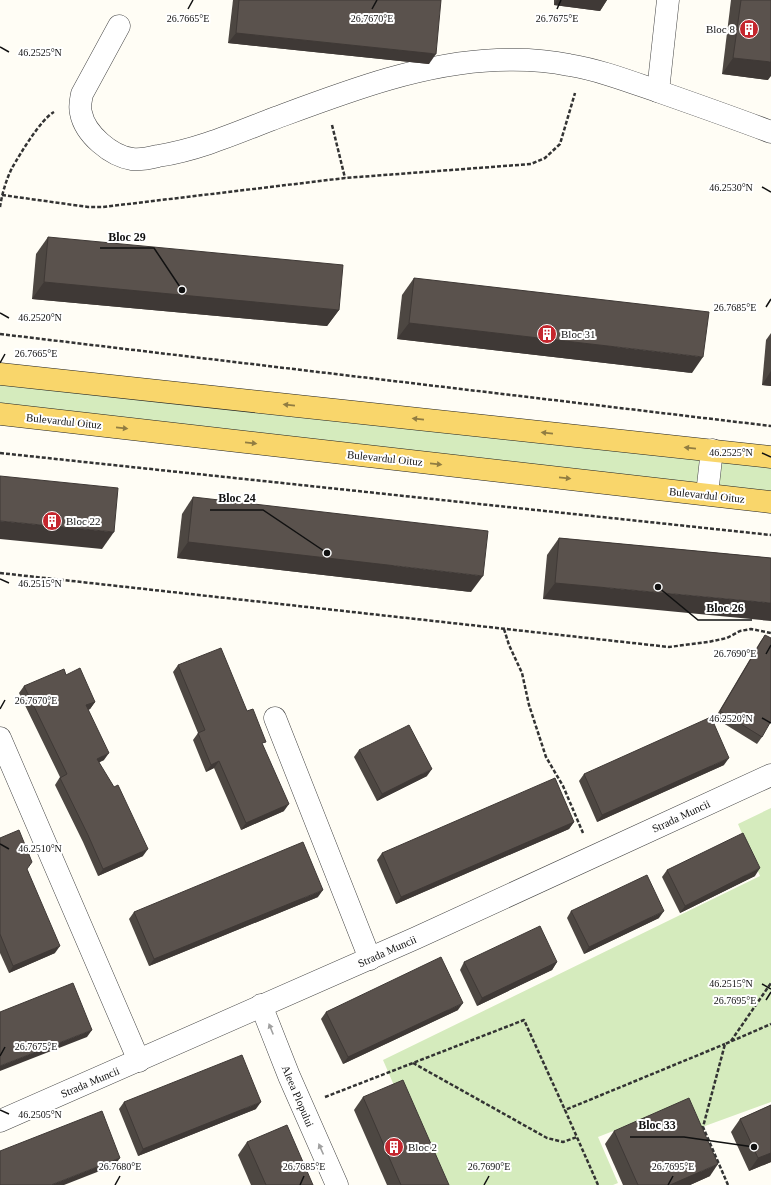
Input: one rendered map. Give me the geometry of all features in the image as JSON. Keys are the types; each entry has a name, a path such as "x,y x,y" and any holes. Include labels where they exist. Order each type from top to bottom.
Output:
{"main road":[{"path":"0,374 771,457"},
{"name":"Bulevardul Oituz","path":"0,414 771,502"}],"street":[{"path":"658,91 668,0"},
{"path":"119,26 82,94 80,102 81,113 89,130 101,144 110,151 132,159 155,157 189,149 326,99 414,72 458,64 497,60 532,60 565,64 582,68 658,91 771,132"},
{"name":"Bulevardul Oituz","path":"707,494 712,450"},
{"path":"275,718 370,959"},
{"path":"0,738 139,1061"},
{"name":"Strada Muncii","path":"0,1121 139,1061 261,1005 370,959 771,775"},
{"name":"Aleea Plopului","path":"261,1005 302,1106 337,1185"}],"path":[{"path":"2,195 88,207 103,207 345,178 531,164 545,158 560,144 582,68"},
{"path":"0,207 2,195 11,169 34,134 50,114 82,94"},
{"path":"326,99 345,178"},
{"path":"0,334 771,426"},
{"path":"0,453 771,535"},
{"path":"0,573 669,647 727,638 740,631 751,629 771,633"},
{"path":"504,629 509,645 522,673 529,705 546,757 562,786 594,857"},
{"path":"730,1042 771,983"},
{"path":"302,1106 524,1020 598,1185"},
{"path":"565,1110 771,1024"},
{"path":"725,1044 703,1127 728,1185"},
{"path":"412,1063 547,1138 563,1142 576,1137"}],"green space":[{"path":"0,374 771,457 771,502 0,414"},
{"path":"771,808 771,1102 694,1130 682,1104 598,1137 618,1183 613,1185 437,1185 383,1060 760,876 738,824"}],"building":[{"path":"239,0 441,0 436,54 236,33"},
{"path":"741,0 771,0 771,62 733,58"},
{"path":"48,237 343,265 339,310 44,282"},
{"path":"414,278 709,312 703,357 409,323"},
{"path":"0,476 118,488 114,532 0,521"},
{"path":"193,497 488,531 483,576 188,542"},
{"path":"559,538 771,558 771,603 555,583"},
{"path":"765,635 771,638 771,721 762,737 720,711"},
{"path":"221,648 247,711 253,709 266,742 262,743 289,804 246,823 219,761 211,765 198,733 205,730 178,665"},
{"path":"80,668 95,702 86,705 109,753 97,759 114,787 118,785 148,849 103,869 60,778 67,774 24,686 64,669 66,675"},
{"path":"711,717 729,758 602,815 584,774"},
{"path":"409,725 432,769 382,794 359,750"},
{"path":"555,778 574,822 401,897 382,853"},
{"path":"19,830 32,862 27,869 60,946 13,966 0,934 0,838"},
{"path":"743,833 760,868 685,906 667,870"},
{"path":"303,842 323,890 154,959 134,912"},
{"path":"647,875 664,911 589,947 571,911"},
{"path":"540,926 557,962 482,998 464,962"},
{"path":"441,957 463,1003 348,1057 326,1012"},
{"path":"73,983 92,1030 0,1066 0,1012"},
{"path":"242,1055 261,1102 143,1149 124,1102"},
{"name":"Bloc 2","path":"403,1080 449,1185 401,1185 363,1097"},
{"path":"689,1098 718,1164 670,1185 638,1185 614,1131"},
{"path":"771,1105 771,1153 758,1158 740,1119"},
{"path":"102,1111 120,1158 51,1185 0,1185 0,1151"},
{"path":"287,1125 313,1185 266,1185 247,1142"}],"place":[{"name":"Bloc 8","path":"749,29"},
{"name":"Bloc 29","path":"182,290"},
{"name":"Bloc 31","path":"547,334"},
{"name":"Bloc 22","path":"52,521"},
{"name":"Bloc 24","path":"327,553"},
{"name":"Bloc 26","path":"658,587"},
{"name":"Bloc 2","path":"394,1147"},
{"name":"Bloc 33","path":"754,1147"}]}
